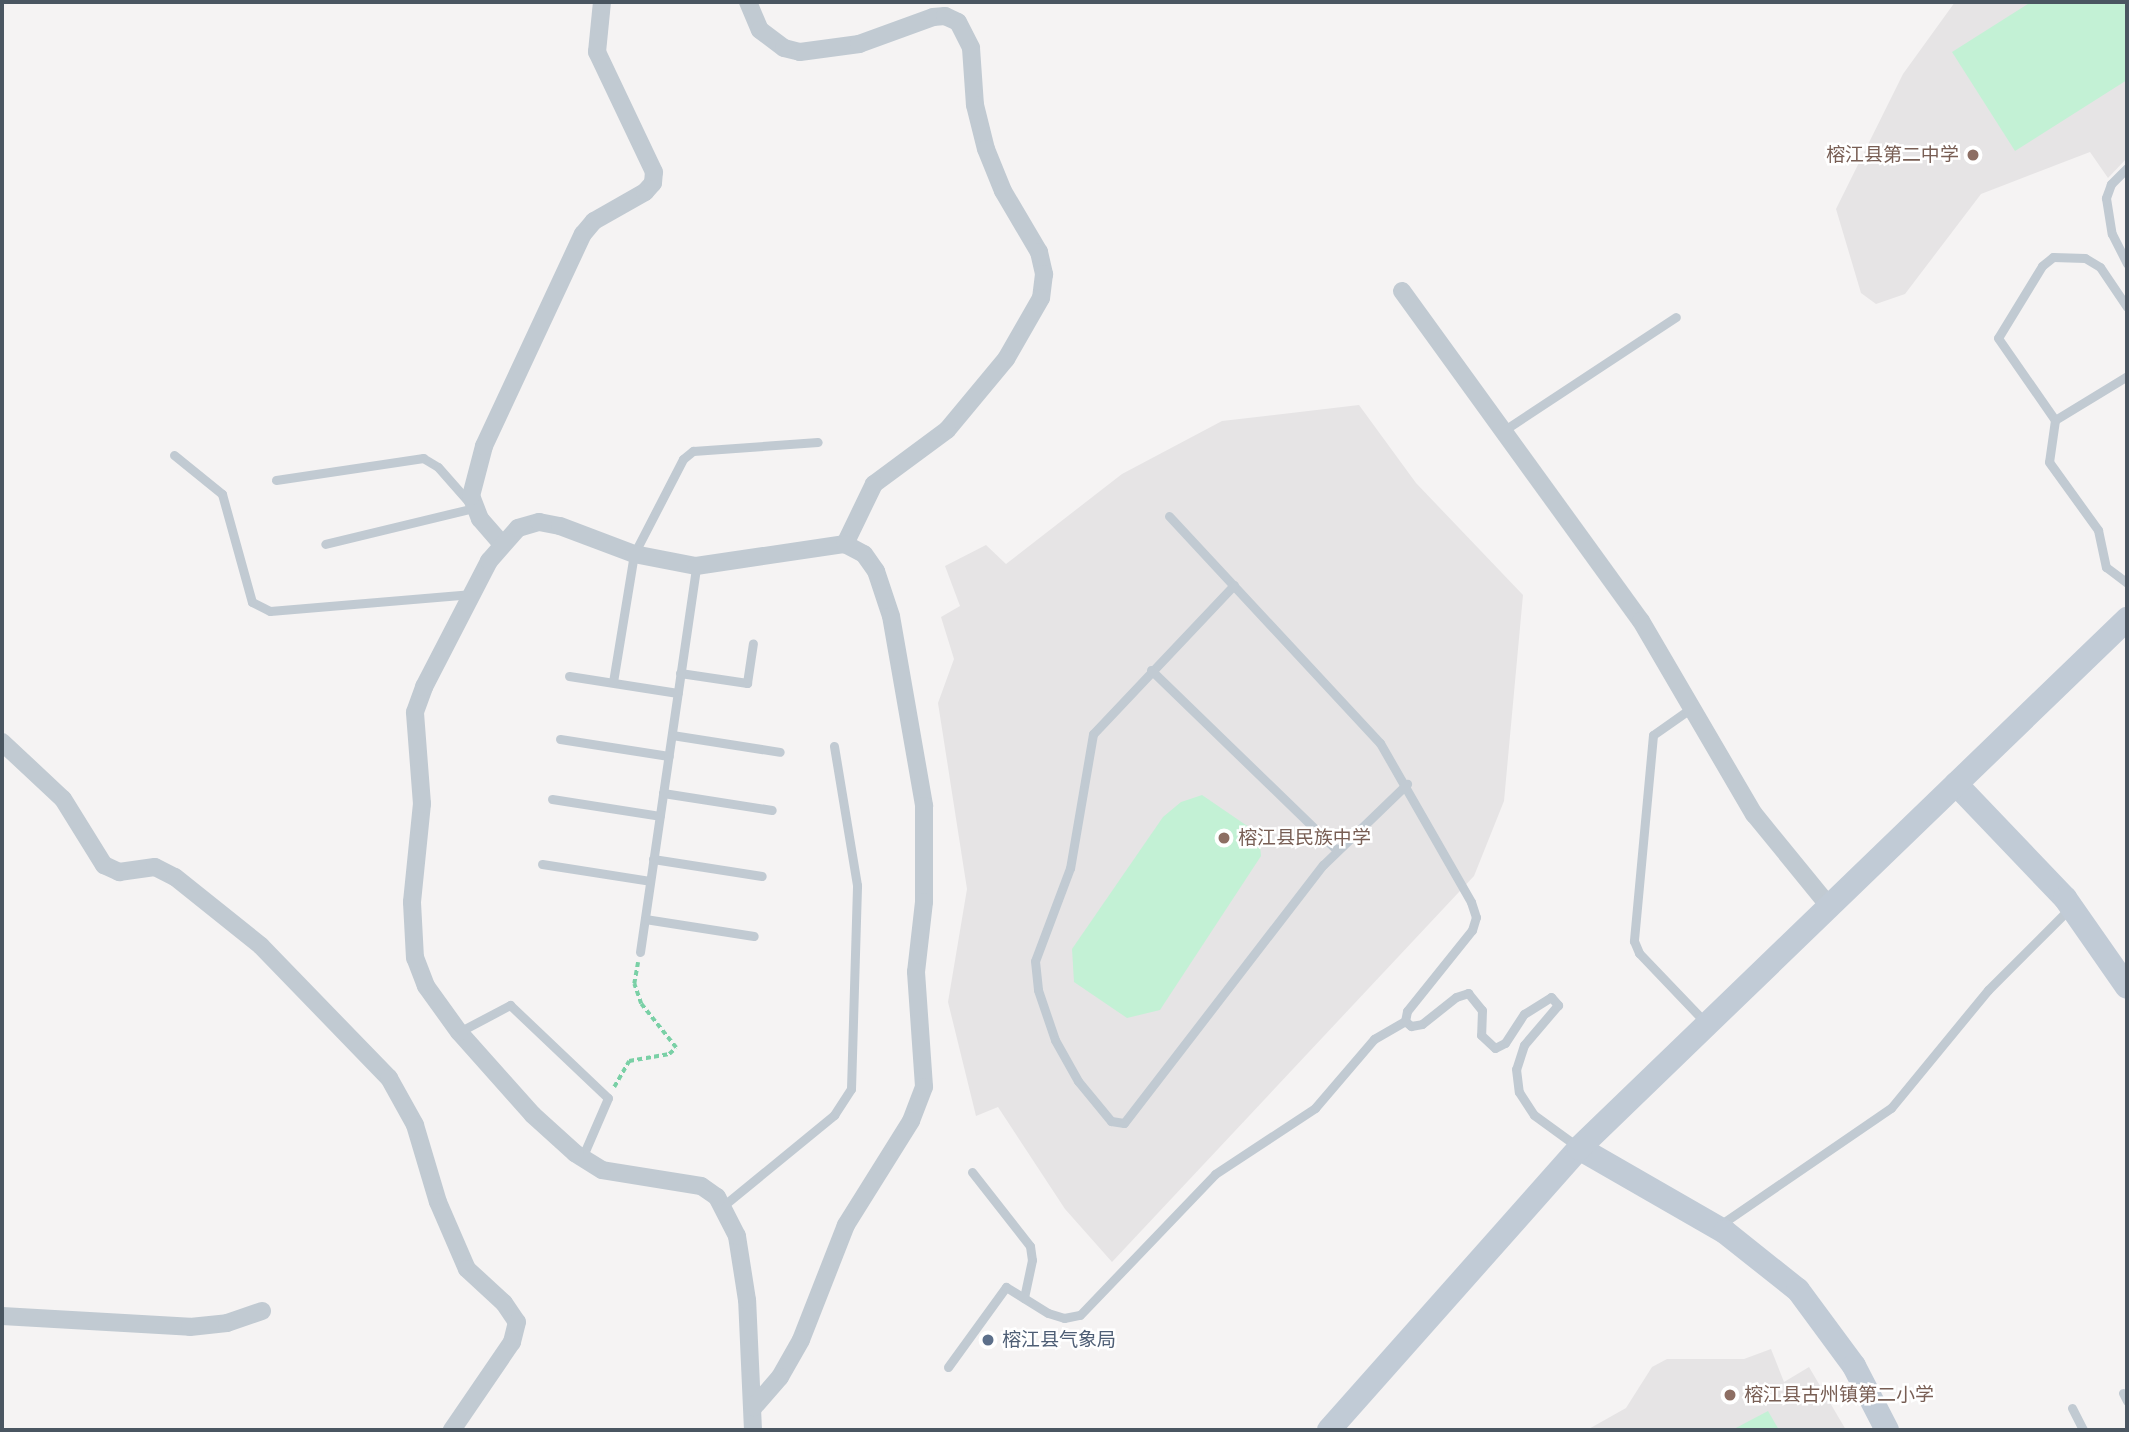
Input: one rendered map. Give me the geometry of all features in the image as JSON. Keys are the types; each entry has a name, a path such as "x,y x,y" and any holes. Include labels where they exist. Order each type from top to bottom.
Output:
{"main road":[{"path":"1329,1430 1579,1148 2127,619"},
{"path":"1956,784 2012,838 2071,906 2127,987"},
{"path":"1579,1148 1716,1227 1763,1258 1806,1298 1854,1366 1887,1430"}],"street":[{"path":"501,543 474,508 472,482 484,446 583,234 594,221 645,192 653,183 654,172 597,52 602,2"},
{"path":"748,2 760,30 784,48 800,52 859,44 933,17 946,16 958,22 971,48 975,106 986,149 1003,191 1039,252 1044,274 1041,298 1006,359 947,430 874,484 845,544"},
{"path":"1402,292 1641,621 1690,709 1754,814 1829,906"},
{"path":"753,1430 747,1300 737,1237 723,1206 701,1186 630,1178 582,1158 533,1115 459,1032 426,986 415,958 411,930 421,839 415,712 472,594 501,543 518,528 539,523 560,526 634,554 696,566 845,544 864,554 876,571 891,616 918,758 926,852 916,972 925,1087 911,1121 846,1225 801,1340 780,1377 754,1407"},
{"path":"2,742 64,799 104,865 119,872 155,867 175,877 261,946 389,1078 415,1125 438,1202 467,1269 504,1303 517,1322 512,1342 453,1430"},
{"path":"2,1316 190,1326 227,1323 262,1311"}],"lane":[{"path":"2127,168 2111,184 2106,198 2112,234 2127,263"},
{"path":"2127,307 2100,267 2085,258 2053,257 2042,266 2023,302 2002,328 1998,338 2001,348 2055,420 2049,462 2098,530 2106,567 2127,583"},
{"path":"1503,431 1676,317"},
{"path":"2055,420 2127,376"},
{"path":"612,682 634,554 683,458 693,451 818,442"},
{"path":"174,455 222,494 252,603 270,611 472,594"},
{"path":"276,480 423,458 438,467 474,508 325,544"},
{"path":"948,1367 1006,1287 1064,1318 1080,1315 1215,1174 1320,1104 1374,1039 1405,1021 1407,1011 1472,930 1476,917 1407,784 1357,716 1169,516"},
{"path":"640,952 696,566"},
{"path":"1234,585 1093,734 1070,868 1035,961 1038,990 1055,1040 1078,1081 1111,1121 1124,1122 1338,850 1407,784"},
{"path":"680,673 747,683 753,643"},
{"path":"1151,670 1338,850"},
{"path":"569,676 678,693"},
{"path":"1690,709 1653,734 1634,941 1639,953 1706,1024"},
{"path":"672,735 780,752"},
{"path":"560,739 668,756"},
{"path":"723,1206 834,1115 851,1088 857,885 834,746"},
{"path":"663,793 772,810"},
{"path":"552,799 660,816"},
{"path":"653,859 762,876"},
{"path":"542,864 650,881"},
{"path":"1716,1227 1891,1108 1988,990 2071,906"},
{"path":"645,919 754,936"},
{"path":"1405,1021 1411,1026 1422,1024 1455,997 1468,993 1482,1010 1480,1035 1485,1044 1495,1048 1505,1043 1524,1014 1551,997 1558,1005 1524,1045 1516,1069 1519,1092 1534,1115 1579,1148"},
{"path":"459,1032 510,1005 608,1098 582,1158"},
{"path":"972,1172 1030,1246 1032,1260 1024,1298"},
{"path":"2072,1408 2083,1430"}],"path":[{"path":"608,1098 629,1061 677,1048 641,1004 634,985 640,952"}],"shaded area":[{"name":"榕江县第二中学","path":"1955,2 2127,2 2127,158 2108,178 2090,152 1981,194 1905,294 1876,304 1861,293 1836,209 1903,74"},
{"name":"榕江县民族中学","path":"1359,405 1416,483 1523,595 1504,801 1474,876 1112,1262 1065,1209 998,1107 976,1116 948,1002 967,889 938,703 954,659 941,617 960,606 945,566 986,545 1006,564 1122,474 1222,421"},
{"name":"榕江县古州镇第二小学","path":"1771,1349 1784,1382 1809,1367 1846,1430 1587,1430 1626,1408 1652,1367 1667,1359 1744,1359"}],"green space":[{"path":"2031,2 2127,2 2127,80 2015,151 1952,52"},
{"path":"1202,795 1259,834 1261,856 1160,1010 1127,1018 1074,982 1072,949 1163,817 1181,802"},
{"path":"1768,1411 1779,1430 1732,1430"}],"place":[{"name":"榕江县第二中学","path":"1973,155"},
{"name":"榕江县民族中学","path":"1224,838"},
{"name":"榕江县气象局","path":"988,1340"},
{"name":"榕江县古州镇第二小学","path":"1730,1395"}]}
